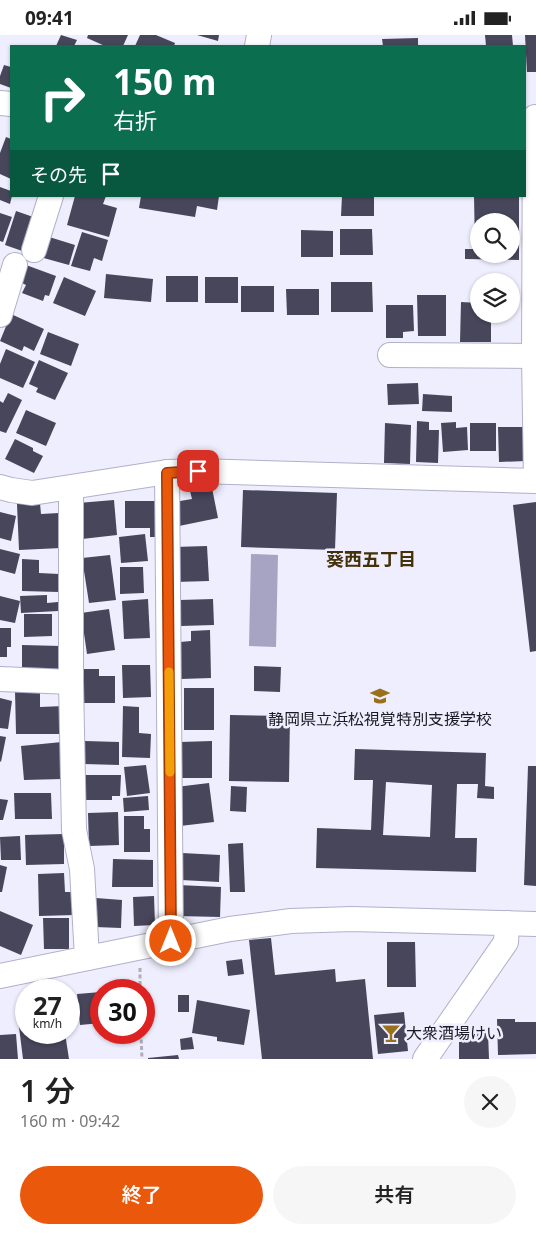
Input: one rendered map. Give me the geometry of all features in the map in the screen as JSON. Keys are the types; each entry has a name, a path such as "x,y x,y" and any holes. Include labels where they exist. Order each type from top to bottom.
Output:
{"street":[{"path":"0,487 32,493 167,473 198,471 536,481 532,117"},
{"path":"34,250 51,197"},
{"path":"0,315 15,265"},
{"path":"390,355 534,356"},
{"path":"167,473 171,941"},
{"path":"71,488 71,682 74,830 82,869 87,958"},
{"path":"0,679 71,682"},
{"path":"0,976 260,924 322,919 536,924"},
{"path":"425,1059 506,942 506,923"}],"path":[{"path":"140,966 140,979"},
{"path":"141,1044 142,1059"}],"shaded area":[{"path":"251,554 278,555 276,647 249,646"}],"building":[{"path":"61,35 77,40 74,45 56,45"},
{"path":"88,35 128,35 123,45 103,45 87,38"},
{"path":"140,35 156,35 175,43 174,45 135,45"},
{"path":"197,35 219,35 218,41"},
{"path":"485,35 512,35 513,45 486,45"},
{"path":"525,35 536,35 536,72 527,72"},
{"path":"418,38 418,45 383,45 382,39"},
{"path":"4,65 10,67 10,88 0,84 0,76"},
{"path":"6,137 10,139 10,179 0,174 0,153"},
{"path":"0,187 10,191 10,197 12,197 10,204 0,200"},
{"path":"75,197 106,197 103,204 117,208 109,237 67,225"},
{"path":"141,197 219,197 217,210 197,206 195,217 139,208"},
{"path":"342,197 374,197 374,216 341,216"},
{"path":"474,197 519,197 519,213 474,213"},
{"path":"16,211 39,219 28,253 5,245"},
{"path":"0,213 12,217 3,242 0,241"},
{"path":"340,229 372,229 373,255 340,255"},
{"path":"301,230 333,231 333,257 301,257"},
{"path":"82,232 108,240 102,261 94,258 90,271 71,266"},
{"path":"46,236 75,245 69,265 40,257"},
{"path":"465,249 470,249 470,259 465,259"},
{"path":"26,265 56,276 49,296 45,295 43,301 22,293 26,285 20,282"},
{"path":"106,274 153,279 151,302 104,298"},
{"path":"166,276 198,276 198,302 166,302"},
{"path":"64,277 96,291 85,316 53,303"},
{"path":"205,277 238,277 238,303 205,303"},
{"path":"331,282 372,282 373,312 331,312"},
{"path":"241,286 274,286 274,312 241,312"},
{"path":"286,289 319,289 319,315 287,315"},
{"path":"417,295 446,295 446,336 418,336"},
{"path":"461,302 470,302 470,323 491,323 491,342 460,342"},
{"path":"386,305 413,305 414,331 403,332 403,338 386,338"},
{"path":"11,314 44,329 34,351 24,346 22,351 0,341"},
{"path":"48,332 79,344 71,366 40,354"},
{"path":"6,349 35,362 23,388 0,378 0,364"},
{"path":"39,360 68,373 55,400 36,392 38,388 29,384"},
{"path":"418,383 419,404 388,405 387,384"},
{"path":"8,393 22,400 6,433 0,431 0,401 3,403"},
{"path":"423,394 452,396 452,412 422,411"},
{"path":"26,410 56,423 46,446 16,433"},
{"path":"417,421 429,422 429,430 439,430 438,463 416,462"},
{"path":"456,422 456,428 467,427 468,450 443,452 441,423"},
{"path":"385,423 411,425 410,464 384,463"},
{"path":"470,423 496,423 496,451 470,451"},
{"path":"498,427 525,427 526,461 499,462"},
{"path":"15,439 33,448 33,451 43,456 34,473 5,459"},
{"path":"210,478 218,518 179,526 174,502 192,499 188,483"},
{"path":"243,490 337,493 335,550 241,547"},
{"path":"114,500 117,535 82,539 78,503"},
{"path":"125,501 156,501 157,537 150,537 150,528 125,528"},
{"path":"536,502 536,651 530,652 513,505"},
{"path":"40,503 41,514 59,513 61,548 19,550 17,504"},
{"path":"0,512 16,516 11,541 0,538"},
{"path":"145,534 148,561 121,563 119,537"},
{"path":"207,546 209,581 175,582 174,547"},
{"path":"0,549 20,554 15,574 0,570"},
{"path":"110,555 116,600 89,603 82,558"},
{"path":"22,559 39,560 39,573 59,574 59,592 22,591"},
{"path":"120,567 143,567 144,593 120,594"},
{"path":"47,595 47,603 58,602 58,611 21,613 20,596"},
{"path":"0,596 20,601 15,623 0,620"},
{"path":"148,599 150,638 124,639 122,601"},
{"path":"213,599 214,625 181,626 180,600"},
{"path":"109,609 115,650 87,654 81,613"},
{"path":"24,614 52,614 52,636 24,637"},
{"path":"0,628 11,628 11,647 7,647 7,657 0,657"},
{"path":"210,630 211,678 181,679 180,642 191,641 191,631"},
{"path":"22,645 61,646 61,674 22,674"},
{"path":"122,665 150,665 151,697 123,698"},
{"path":"254,666 281,667 280,692 254,691"},
{"path":"83,669 99,669 99,676 115,676 115,703 83,703"},
{"path":"184,688 214,688 214,730 184,730"},
{"path":"40,690 40,707 64,706 64,734 16,734 15,691"},
{"path":"0,698 12,701 8,729 0,728"},
{"path":"123,706 139,707 139,733 151,734 150,758 122,757"},
{"path":"230,715 290,716 289,782 229,781"},
{"path":"0,736 6,737 1,762 0,761"},
{"path":"85,741 119,742 119,765 84,764"},
{"path":"212,741 212,778 181,778 180,742"},
{"path":"62,742 62,779 24,780 21,746"},
{"path":"355,749 486,753 485,786 494,787 494,799 477,798 478,784 457,784 455,838 477,838 476,872 316,868 317,828 371,830 373,780 354,780","holes":["386,782 432,785 430,837 383,835"]},
{"path":"146,765 150,793 127,796 124,767"},
{"path":"528,766 536,766 536,886 524,885"},
{"path":"84,775 121,775 120,796 112,796 112,800 84,800"},
{"path":"209,783 214,822 180,826 176,787"},
{"path":"231,786 247,787 246,812 230,811"},
{"path":"14,793 51,793 52,819 15,819"},
{"path":"148,796 149,810 124,812 123,798"},
{"path":"0,799 8,800 3,820 0,820"},
{"path":"118,812 119,845 89,846 88,813"},
{"path":"124,816 144,816 144,829 150,829 150,852 124,852"},
{"path":"64,834 64,864 26,865 25,835"},
{"path":"20,836 21,860 1,860 0,837"},
{"path":"243,843 245,892 230,892 228,844"},
{"path":"182,853 220,855 219,882 181,880"},
{"path":"113,859 153,860 153,887 112,887"},
{"path":"0,865 7,867 2,892 0,892"},
{"path":"64,873 65,892 74,892 75,915 39,916 38,874"},
{"path":"178,885 221,887 220,917 177,916"},
{"path":"154,896 155,925 134,926 133,897"},
{"path":"96,898 122,900 121,928 95,927"},
{"path":"0,911 33,925 21,955 0,946"},
{"path":"43,918 69,918 69,949 44,949"},
{"path":"271,938 275,975 335,969 336,982 365,979 373,1059 262,1059 249,940"},
{"path":"387,942 415,942 416,987 387,987"},
{"path":"242,959 244,974 228,976 226,961"},
{"path":"90,993 90,1024 80,1025 80,994"},
{"path":"178,995 189,995 189,1012 178,1012"},
{"path":"197,1000 250,1010 244,1045 217,1041 217,1037 192,1033"},
{"path":"404,1012 408,1051 378,1054 374,1015"},
{"path":"497,1019 515,1019 515,1022 536,1022 536,1054 498,1055"},
{"path":"459,1031 488,1031 489,1059 459,1059"},
{"path":"15,1034 18,1059 0,1059 0,1035"},
{"path":"192,1037 194,1049 181,1050 180,1039"},
{"path":"21,1044 67,1044 69,1059 23,1059"},
{"path":"178,1055 179,1059 148,1059 148,1058"}],"slow traffic":[{"path":"169,672 170,772"}],"place":[{"name":"静岡県立浜松視覚特別支援学校","path":"380,696"},
{"name":"大衆酒場けい","path":"391,1033"}],"district":[{"name":"葵西五丁目","path":"371,559"}],"route":[{"path":"171,941 167,473 198,471"}]}
